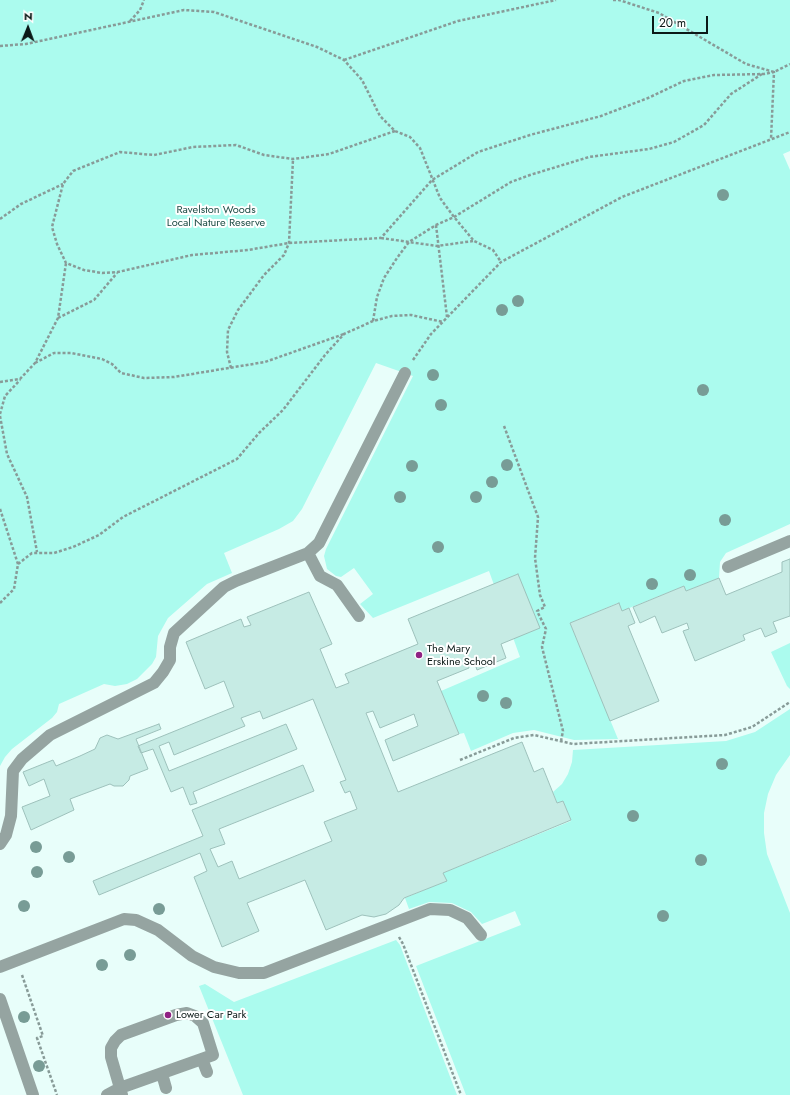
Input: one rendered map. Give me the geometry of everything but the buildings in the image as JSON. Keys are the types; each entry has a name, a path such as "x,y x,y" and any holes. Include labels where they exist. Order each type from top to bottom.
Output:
{"lane":[{"path":"0,844 6,835 11,816 13,771 22,758 50,735 154,682 170,660 170,647 174,633 224,587 308,553 319,543 405,373"},
{"path":"728,567 790,542"},
{"path":"308,553 320,576 337,585 359,616"},
{"path":"0,967 124,919 147,924 158,930 192,956 214,967 238,973 264,973 390,923 430,909 450,910 467,918 481,935"},
{"path":"0,998 33,1095"},
{"path":"106,1095 121,1092 162,1074 213,1055 203,1023 191,1015 176,1015 121,1035 113,1044 111,1057 121,1092"},
{"path":"202,1059 207,1072"},
{"path":"162,1074 166,1088"}],"path":[{"path":"130,21 140,10 144,0"},
{"path":"344,60 458,21 556,0"},
{"path":"612,0 619,0 659,13 746,64 774,72"},
{"path":"0,46 26,44 184,10 214,12 317,47 344,60 362,80 380,116 395,131 410,137 420,148 426,159 432,180 440,198 454,217 474,241 493,250 501,262"},
{"path":"382,238 432,180 478,152 530,135 601,116 648,98 684,81 714,74 764,74 774,72 790,64"},
{"path":"772,139 774,72"},
{"path":"373,321 377,296 384,278 409,242 436,225 454,217 511,182 590,157 649,149 674,142 704,125 731,94 764,74"},
{"path":"37,552 27,497 7,454 0,415 5,396 35,363 58,318 66,263 57,244 52,227 63,184 72,171 120,152 154,155 193,147 236,145 264,155 293,159 329,154 364,140 395,131"},
{"path":"405,373 430,334 501,262 622,197 790,132"},
{"path":"231,368 227,352 228,330 238,310 264,275 284,255 289,243 293,159"},
{"path":"0,219 21,204 63,184"},
{"path":"436,225 437,246 447,317"},
{"path":"66,263 90,271 118,272 192,255 248,250 289,243 382,238 437,246 474,241"},
{"path":"58,318 94,300 118,272"},
{"path":"35,363 54,353 71,353 102,359 112,364 122,373 144,378 174,377 265,362 344,334 373,321 392,316 411,315 443,322"},
{"path":"18,564 25,557 37,552 54,553 73,547 99,535 123,517 237,459 259,433 283,410 324,355 344,334"},
{"path":"0,382 20,380"},
{"path":"504,426 538,517 535,558 540,595 545,607 537,610 546,629 542,647 563,731 561,741"},
{"path":"0,509 18,564 14,589 0,603"},
{"path":"460,760 514,738 534,735 573,744 617,743 725,736 752,727 790,702"},
{"path":"390,923 403,944 461,1095"},
{"path":"17,961 43,1036 37,1038 57,1095"}],"green space":[{"name":"Ravelston Woods Local Nature Reserve","path":"0,0 790,0 790,151 783,154 790,170 790,524 726,553 720,562 719,578 686,591 684,586 622,611 618,603 570,623 618,739 574,740 534,730 513,733 471,751 464,733 459,734 441,691 520,657 489,571 373,618 360,604 373,594 354,568 341,577 336,576 327,569 324,556 326,549 413,376 376,363 302,509 293,521 279,529 224,553 232,573 207,584 168,618 158,636 156,657 152,664 137,679 127,684 115,686 104,684 59,704 57,712 52,718 12,749 0,766"},
{"path":"790,643 790,689 787,686 771,652"},
{"path":"790,709 790,755 776,775 768,794 764,813 764,833 767,854 790,913 790,1095 466,1095 416,966 521,925 515,911 482,924 471,912 452,903 429,902 409,909 405,898 446,881 443,873 571,821 563,801 557,803 553,792 562,784 568,774 572,762 573,750 726,741 755,732"},
{"path":"396,940 400,945 457,1095 243,1095 199,986 205,984 234,1002"}],"place":[{"name":"The Mary Erskine School","path":"419,655"},
{"name":"Lower Car Park","path":"168,1015"}]}
